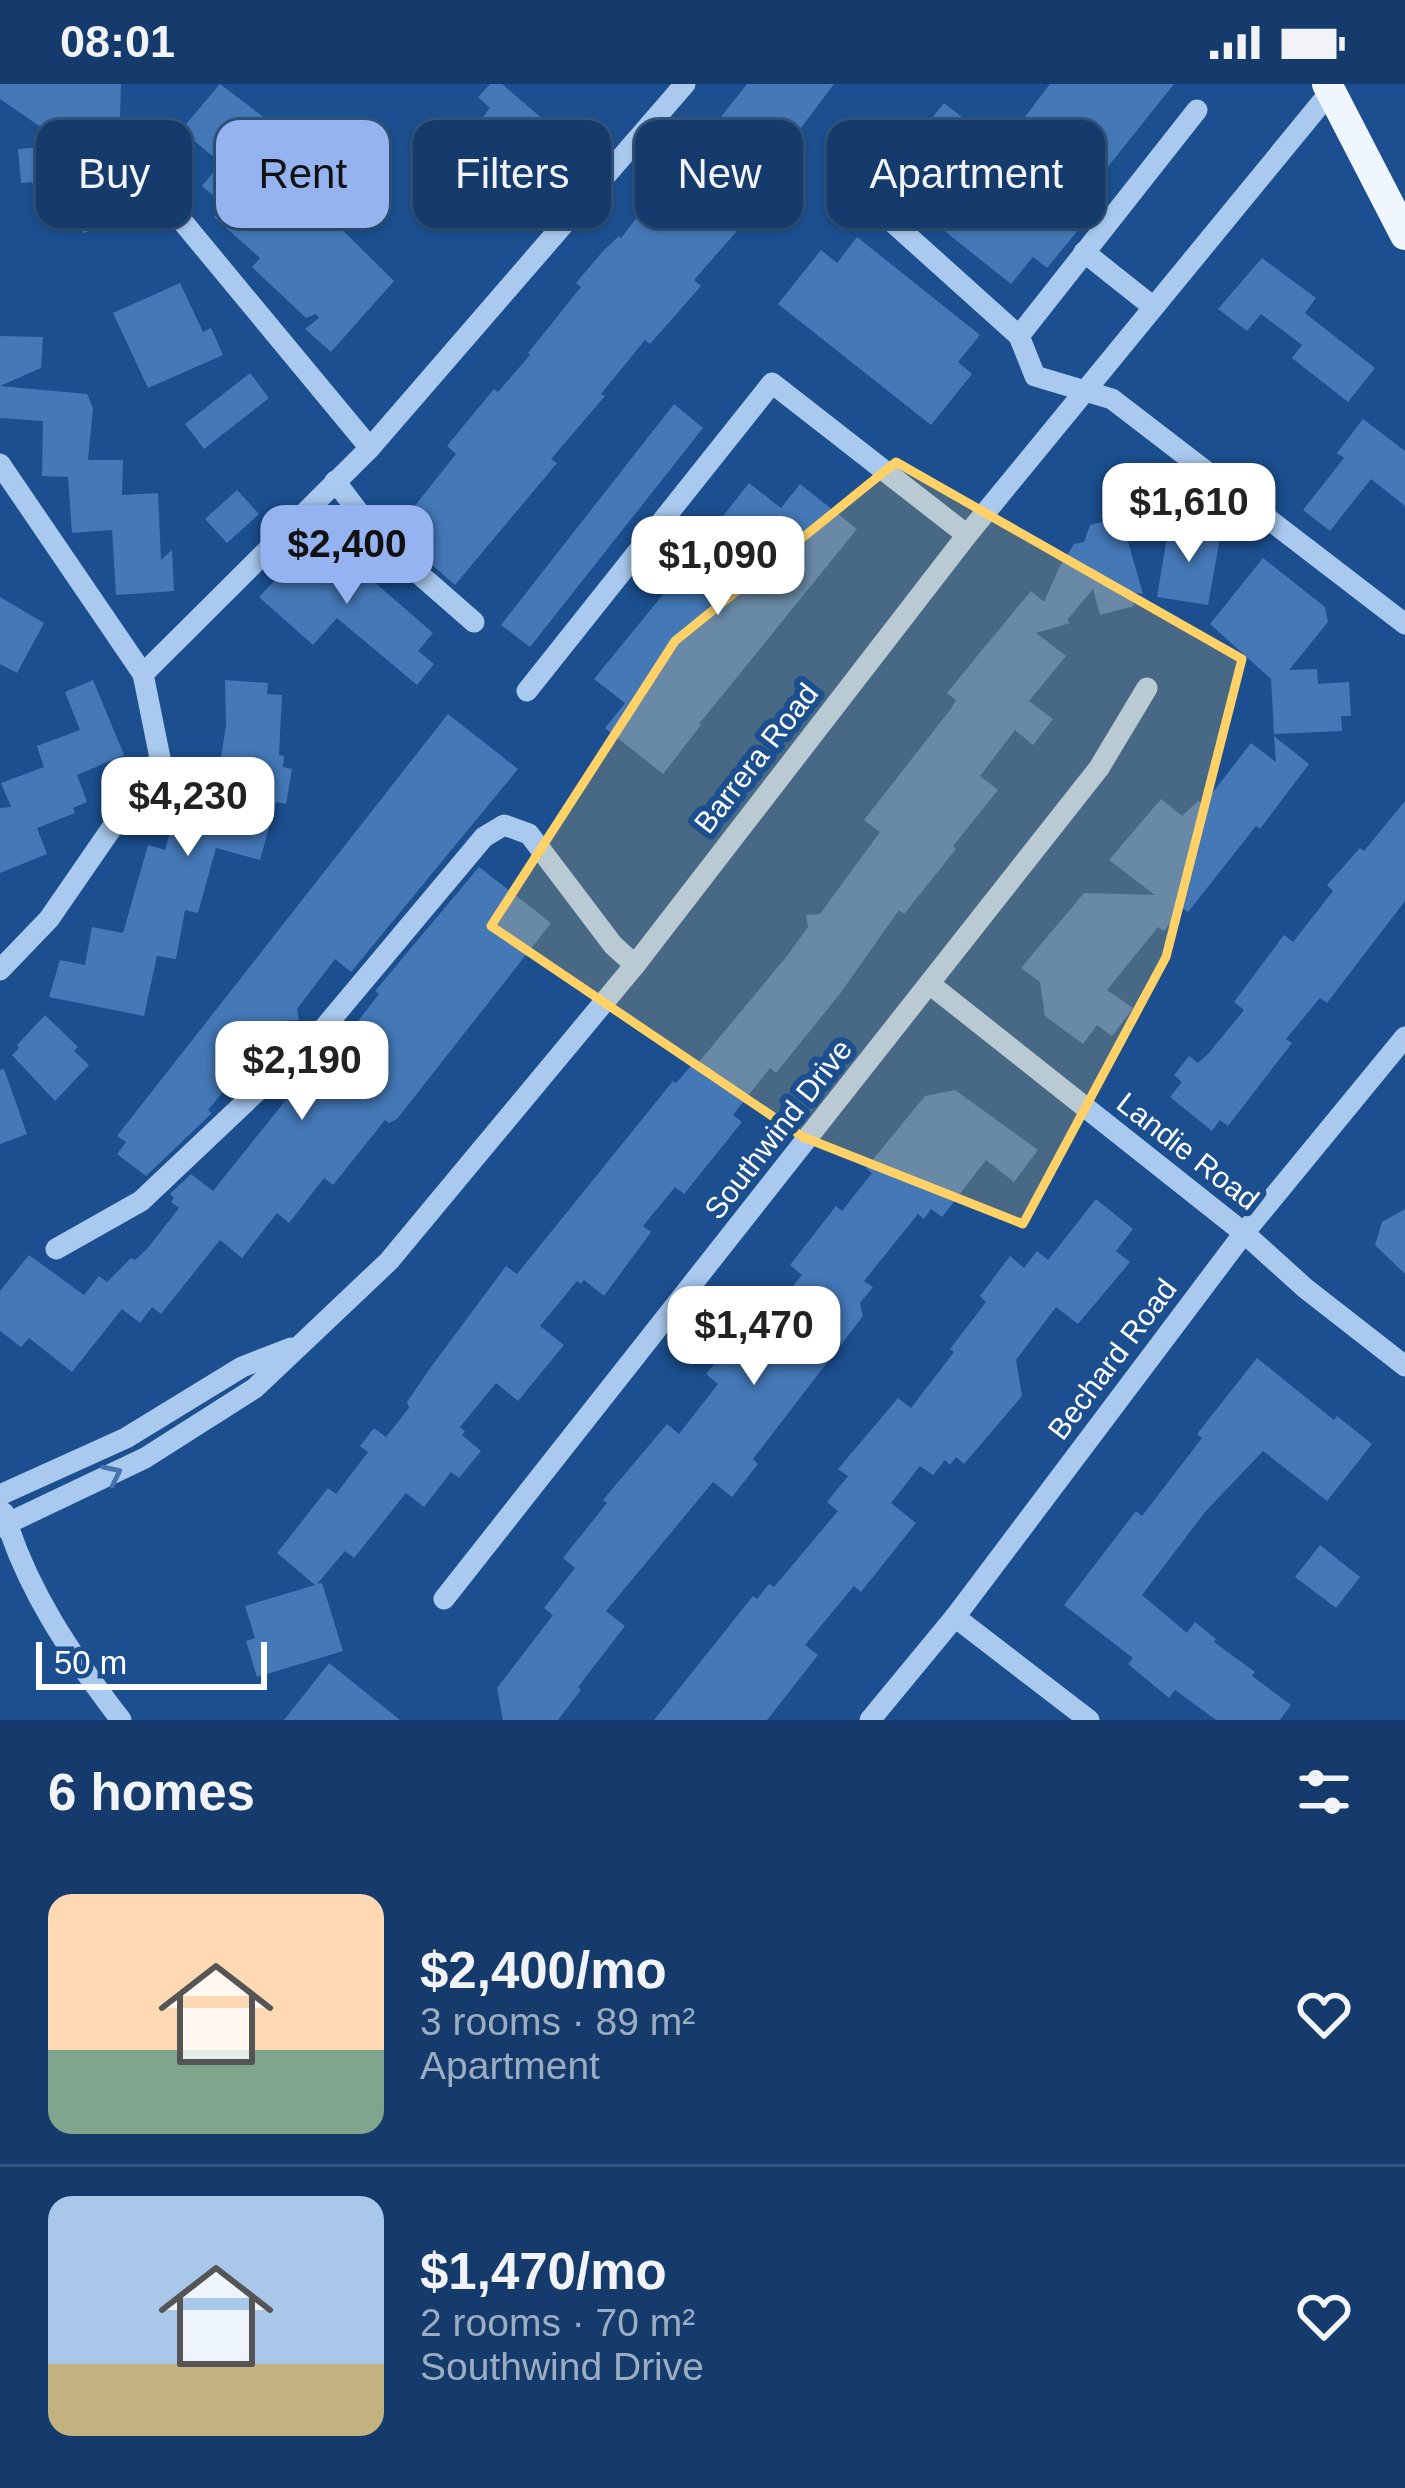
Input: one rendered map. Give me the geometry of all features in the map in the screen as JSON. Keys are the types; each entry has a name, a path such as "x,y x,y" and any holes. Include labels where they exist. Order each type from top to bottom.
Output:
{"main road":[{"path":"1329,87 1405,235"}],"street":[{"path":"143,674 370,448 683,85"},
{"name":"Barrera Road","path":"4,1526 145,1459 255,1388 389,1261 635,965 968,535 1329,87"},
{"path":"1019,335 1197,110"},
{"path":"189,228 370,448"},
{"path":"898,228 1019,335 1035,376 1112,399 1405,624"},
{"path":"1084,252 1152,306"},
{"path":"527,691 772,383 968,535"},
{"path":"0,464 143,674 160,758 49,920 0,970"},
{"path":"335,481 380,539 474,622"},
{"name":"Southwind Drive","path":"444,1599 931,986 1099,768 1147,688"},
{"path":"56,1249 141,1201 324,1028 484,837 505,826 529,834 614,945 635,965"},
{"name":"Landie Road","path":"931,986 1405,1366"},
{"name":"Bechard Road","path":"870,1720 955,1617 1244,1233 1405,1037"},
{"name":"Barrera Road","path":"0,1497 126,1438 242,1367 308,1341"},
{"path":"0,1497 4,1526 65,1647 121,1720"},
{"path":"955,1617 1089,1720"}],"highlighted area":[{"path":"896,462 1242,659 1166,957 1023,1224 803,1137 491,926 675,641"}],"building":[{"path":"0,84 121,84 120,120 36,120 36,124 0,99"},
{"path":"220,84 267,120 216,120 216,159 192,139 189,120"},
{"path":"490,84 502,84 544,120 481,120 490,108 478,97"},
{"path":"747,84 834,84 803,125 803,120 718,120"},
{"path":"1050,84 1174,84 1107,168 1105,120 1022,120"},
{"path":"944,103 966,120 930,120"},
{"path":"36,148 36,191 32,182 21,183 18,149"},
{"path":"216,169 216,198 202,186"},
{"path":"635,220 635,228 740,228 694,280 701,286 650,344 645,340 551,459 557,463 455,585 394,532 456,454 447,446 494,389 498,392 530,355 581,287 576,283"},
{"path":"226,228 340,228 394,281 331,352 305,329 319,318 316,314 306,318 252,267 260,258"},
{"path":"941,228 1080,228 1047,268 1033,257 1011,284"},
{"path":"857,237 980,335 958,362 972,374 931,425 778,304 821,250 837,263"},
{"path":"1262,258 1316,298 1305,313 1375,368 1348,402 1292,358 1302,345 1261,314 1247,331 1218,309"},
{"path":"180,283 203,332 211,328 223,355 148,388 113,313"},
{"path":"0,336 43,337 41,368 0,386"},
{"path":"250,373 269,398 204,449 185,424"},
{"path":"0,386 87,394 93,408 88,460 123,460 122,495 158,493 161,560 172,550 174,591 116,595 112,530 72,533 68,477 42,476 43,421 0,418"},
{"path":"674,404 703,428 530,647 501,625"},
{"path":"1363,419 1405,451 1405,506 1371,479 1330,531 1303,510 1344,458 1337,453"},
{"path":"749,483 781,508 800,484 857,529 663,774 605,728 625,703 594,679"},
{"path":"237,490 259,514 227,543 205,519"},
{"path":"1121,517 1143,594 1130,592 1134,606 1100,615 1093,589 1067,620 1070,623 1036,633 1066,656 1029,701 1053,719 1033,745 1015,730 980,776 998,790 953,846 956,849 904,914 899,910 776,1073 770,1068 733,1115 742,1122 684,1194 675,1187 643,1226 651,1232 604,1296 584,1280 577,1281 540,1326 564,1345 518,1401 496,1383 460,1427 465,1431 462,1435 481,1451 459,1478 451,1472 424,1507 406,1493 354,1558 345,1551 317,1584 322,1583 343,1651 257,1677 246,1641 255,1638 245,1606 315,1585 277,1553 328,1488 336,1494 368,1452 360,1446 374,1428 386,1437 506,1266 517,1274 673,1081 699,1062 787,956 808,927 806,915 820,914 880,832 864,820 950,710 956,700 947,693 982,650 1031,591 1044,602 1059,568 1074,544 1084,542 1090,525"},
{"path":"1169,525 1221,533 1208,605 1157,597"},
{"path":"319,534 433,633 418,651 434,664 417,685 337,618 313,645 259,597"},
{"path":"1263,558 1325,607 1328,622 1289,670 1317,669 1318,684 1349,682 1351,716 1341,716 1342,731 1274,734 1271,679 1210,624"},
{"path":"0,597 44,623 17,673 0,664"},
{"path":"93,680 124,755 77,775 87,802 73,808 75,813 37,828 47,854 0,873 0,808 11,807 1,783 44,767 37,746 80,730 65,692"},
{"path":"225,680 268,683 267,694 282,695 279,755 284,756 283,767 292,769 286,804 276,802 260,860 216,848 198,913 185,910 176,959 157,956 144,1016 49,997 60,960 85,965 92,927 123,933 148,845 165,850 178,803 212,812 226,726"},
{"path":"448,714 518,769 351,972 335,959 297,1009 299,1020 282,1021 208,1110 212,1113 146,1176 117,1154 126,1142 117,1136"},
{"path":"1274,736 1309,764 1188,912 1182,908 1164,931 1158,927 1107,990 1133,1008 1112,1036 1097,1025 1083,1044 1045,1016 1040,982 1021,968 1084,893 1155,895 1109,860 1161,799 1182,816 1198,801 1203,805 1251,743 1276,762"},
{"path":"1405,801 1405,901 1327,1003 1320,998 1286,1039 1292,1043 1228,1126 1220,1120 1212,1131 1170,1097 1182,1082 1174,1075 1189,1056 1198,1063 1208,1054 1244,1010 1234,1002 1284,935 1293,942 1333,891 1327,885 1360,848 1364,851"},
{"path":"479,867 551,923 397,1119 385,1120 333,1185 324,1178 289,1223 277,1213 242,1258 220,1240 161,1314 152,1307 140,1323 122,1309 72,1372 29,1338 21,1347 0,1331 0,1291 29,1255 84,1295 99,1276 107,1282 147,1249 179,1208 170,1194 191,1174 213,1191 302,1080 345,1031 348,1034 379,994 375,991"},
{"path":"45,1015 78,1047 74,1051 89,1065 55,1101 12,1055"},
{"path":"4,1069 27,1134 0,1144 0,1070"},
{"path":"955,1090 1038,1150 1014,1182 986,1160 942,1217 931,1209 924,1219 918,1214 864,1281 873,1287 860,1303 863,1316 753,1459 758,1464 732,1497 713,1482 606,1611 625,1626 558,1720 503,1720 497,1688 553,1615 544,1608 575,1568 563,1558 607,1503 603,1500 667,1424 679,1434 718,1384 706,1374 755,1315 764,1321 802,1275 790,1265 836,1206 842,1211 872,1173 866,1168 925,1096"},
{"path":"1096,1199 1133,1229 1116,1251 1130,1262 1078,1324 1056,1307 1016,1360 1022,1396 964,1464 956,1457 950,1465 945,1460 933,1475 920,1466 891,1503 916,1523 861,1592 854,1586 805,1645 818,1655 767,1720 654,1720 753,1596 757,1599 769,1584 774,1587 838,1511 827,1502 848,1476 838,1469 898,1398 911,1408 954,1352 950,1349 986,1302 980,1296 1010,1256 1024,1268 1037,1251 1048,1260"},
{"path":"1405,1209 1405,1274 1375,1245 1382,1222"},
{"path":"1257,1358 1372,1444 1327,1501 1263,1451 1205,1512 1142,1595 1187,1633 1195,1622 1291,1705 1280,1720 1216,1720 1175,1690 1169,1698 1128,1664 1133,1658 1064,1605 1136,1511 1142,1516 1202,1438 1197,1434"},
{"path":"1320,1545 1360,1577 1336,1608 1295,1577"},
{"path":"329,1663 400,1720 284,1720"}]}
